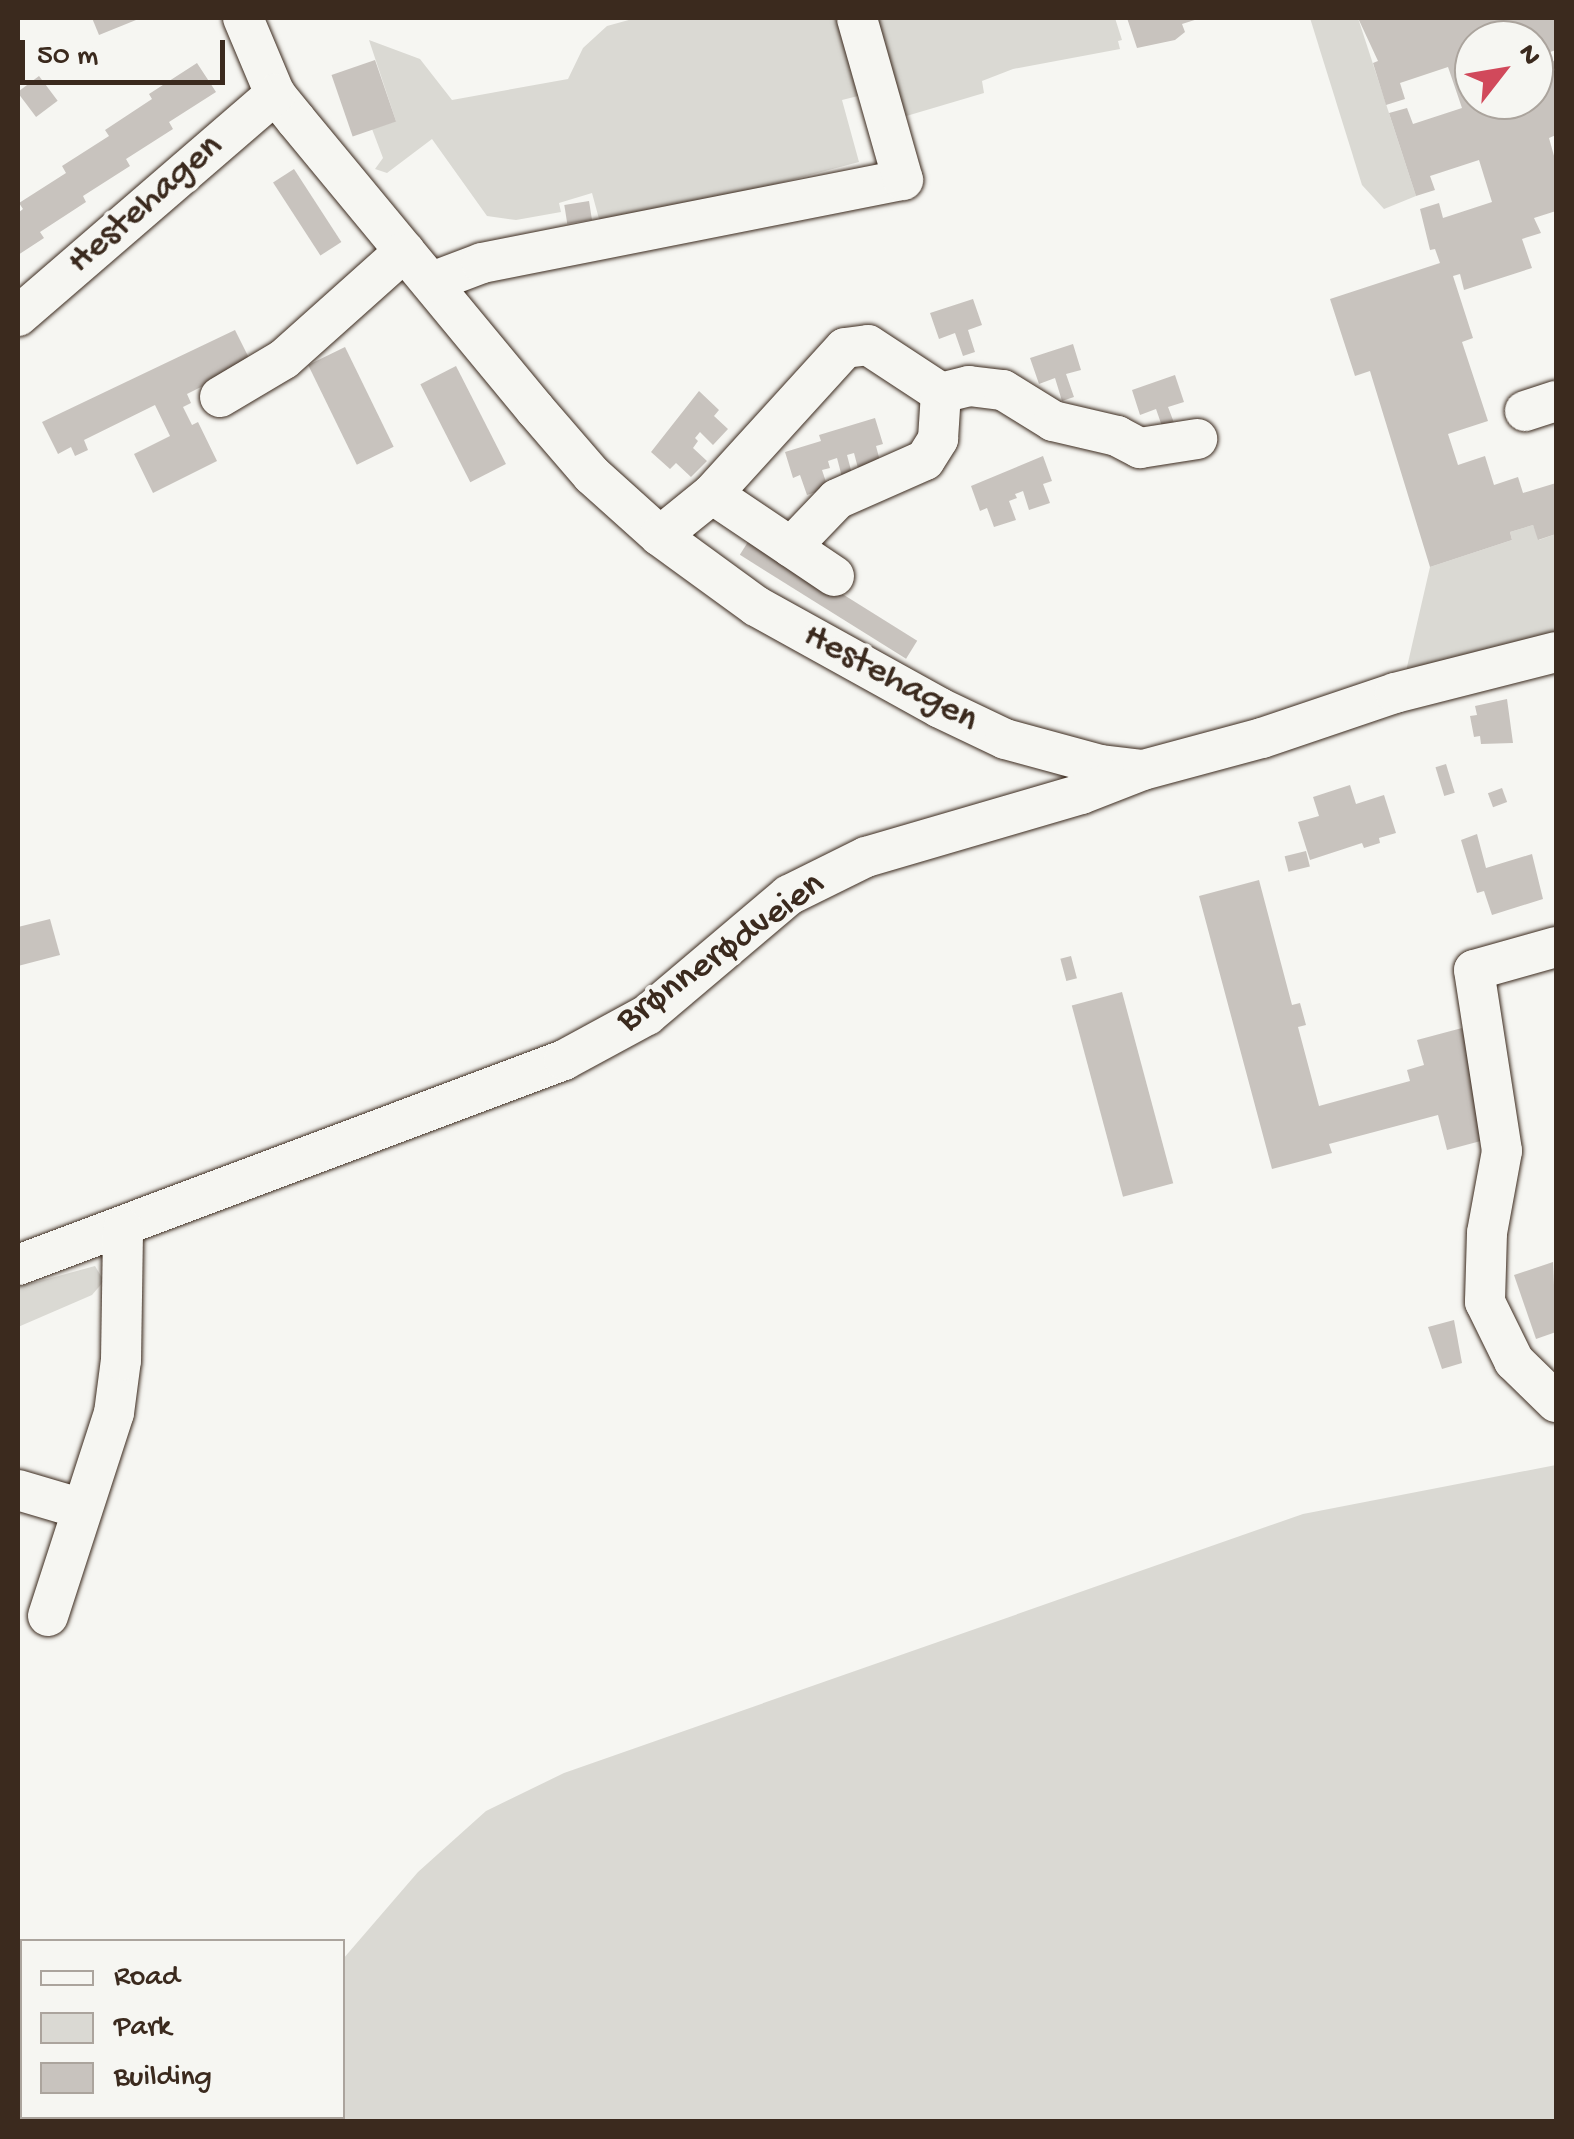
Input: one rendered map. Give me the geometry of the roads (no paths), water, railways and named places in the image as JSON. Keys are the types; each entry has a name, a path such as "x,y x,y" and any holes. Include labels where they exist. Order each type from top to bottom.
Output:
{"street":[{"name":"Hestehagen","path":"243,18 276,94 592,474 660,536 756,606 940,708 1005,739 1101,765 1143,770"},
{"path":"432,282 482,262 903,180 857,18"},
{"name":"Hestehagen","path":"18,316 276,94"},
{"path":"220,396 284,359 405,251"},
{"path":"660,536 712,494 845,348 868,345 940,393 969,386 1003,390 1053,421 1117,436 1140,448 1197,439"},
{"path":"791,547 837,499 926,460 938,439 940,393"},
{"name":"Hestehagen","path":"712,494 834,576"},
{"name":"Brønnerødveien","path":"18,1265 122,1230 514,1082 593,1046 647,1015 760,917 823,876 866,858 1459,675 1556,652"},
{"path":"1556,948 1474,970 1502,1151 1486,1233 1484,1302 1514,1361 1556,1402"},
{"path":"48,1616 114,1413 121,1360 122,1230"},
{"path":"18,1490 82,1510"}]}
